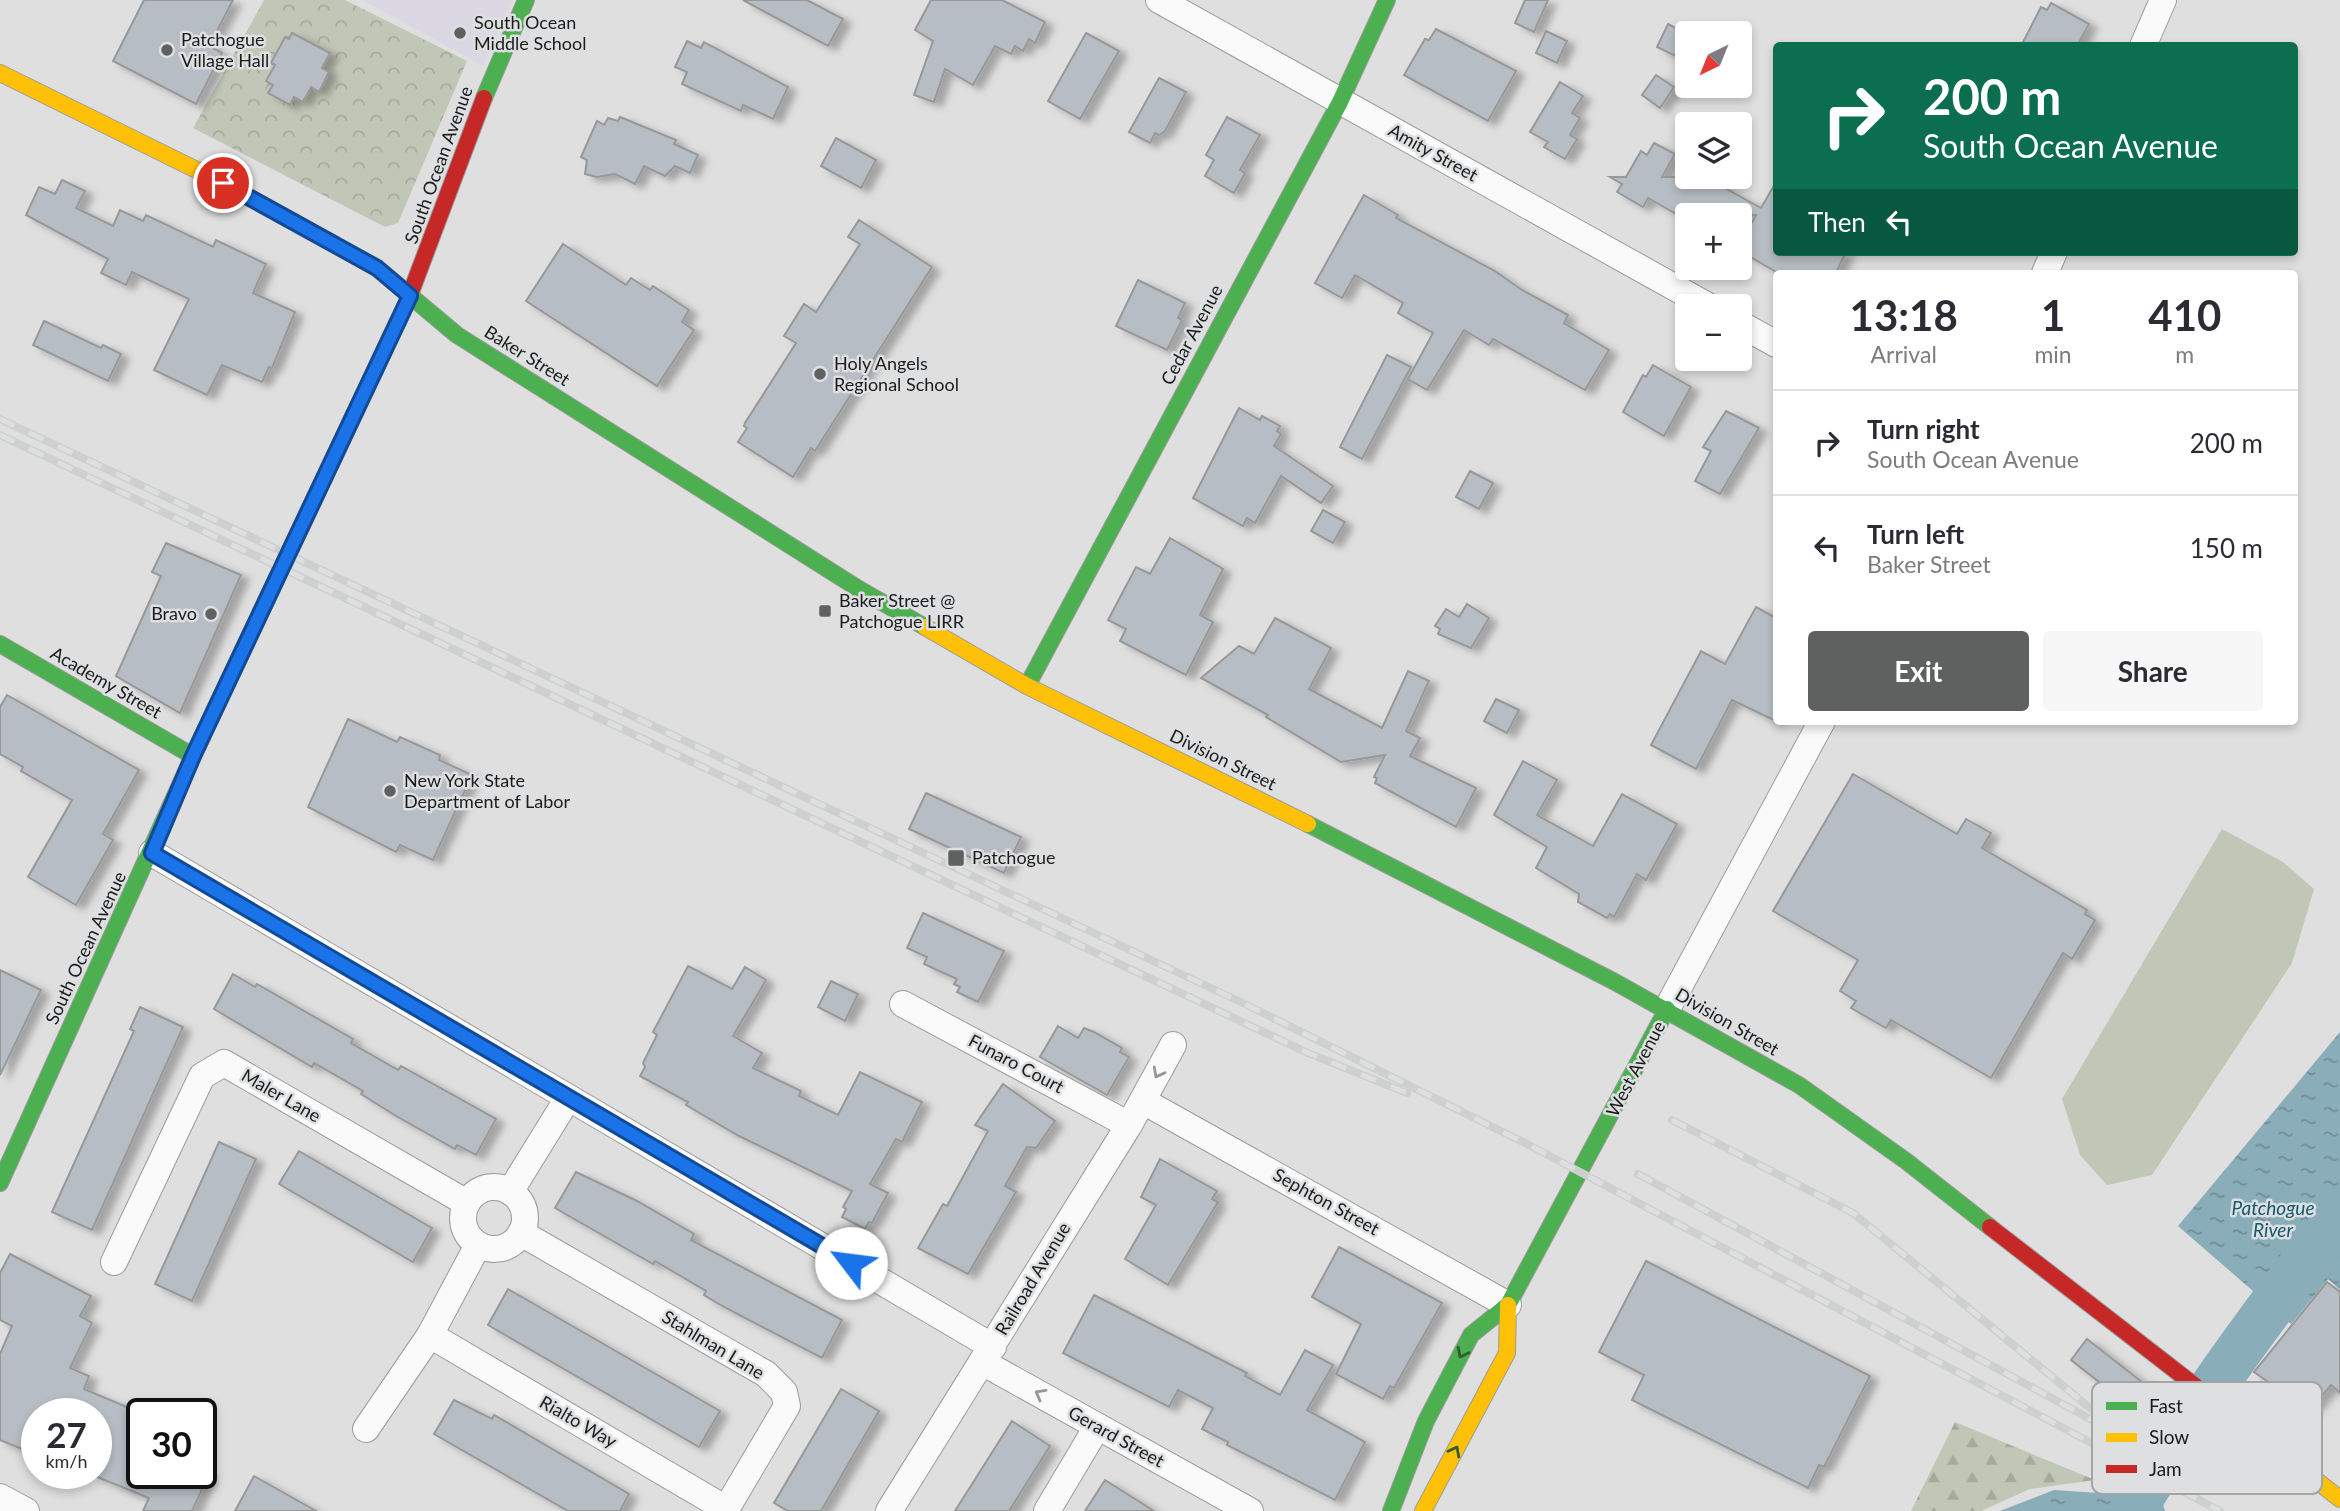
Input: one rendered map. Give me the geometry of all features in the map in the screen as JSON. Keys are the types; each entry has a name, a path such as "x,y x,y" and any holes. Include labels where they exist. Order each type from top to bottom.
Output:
{"street":[{"name":"South Ocean Avenue","path":"0,1182 152,853 193,756 410,296 494,70 526,0"},
{"name":"Amity Street","path":"1159,0 1686,294"},
{"name":"Cedar Avenue","path":"1027,686 1340,102 1387,0"},
{"path":"2145,42 2163,0"},
{"name":"Baker Street","path":"0,73 223,183 377,268 457,335 859,589 1027,686"},
{"path":"1752,331 1773,342"},
{"name":"Academy Street","path":"0,644 193,756"},
{"name":"Division Street","path":"1027,686 1283,812 1667,1009 1799,1085 1906,1161 2187,1382"},
{"name":"West Avenue","path":"1391,1511 1426,1422 1471,1335 1508,1305 1820,725"},
{"name":"Gerard Street","path":"152,853 568,1098 988,1354 1221,1504 1250,1511"},
{"name":"Funaro Court","path":"903,1004 1129,1125"},
{"name":"Railroad Avenue","path":"889,1511 1129,1125 1173,1045"},
{"name":"Maler Lane","path":"114,1262 202,1076 224,1063 467,1203"},
{"path":"510,1192 568,1098"},
{"name":"Sephton Street","path":"1143,1101 1508,1305"},
{"path":"499,1187 510,1192 524,1210 521,1233 513,1242 502,1248 490,1249 478,1245 464,1226 467,1203 486,1188 499,1187"},
{"name":"Stahlman Lane","path":"521,1233 766,1374 784,1392 787,1406 725,1510"},
{"path":"366,1429 430,1335 478,1245"},
{"name":"West Avenue","path":"1423,1511 1507,1353 1508,1305"},
{"name":"Rialto Way","path":"430,1335 725,1510"},
{"path":"1047,1511 1097,1426"},
{"name":"Division Street","path":"2322,1485 2340,1499"},
{"path":"0,1497 26,1511"}],"shaded area":[{"name":"South Ocean Middle School","path":"363,0 512,0 483,66"}],"green space":[{"path":"264,0 345,0 467,61 398,223 385,227 193,128"},
{"path":"2222,829 2283,862 2314,889 2292,963 2152,1175 2107,1185 2080,1155 2062,1099"},
{"path":"1955,1422 2092,1479 2030,1489 1981,1511 1911,1511"}],"water":[{"name":"Patchogue River","path":"2340,1032 2340,1289 2328,1279 2291,1324 2178,1226"},
{"path":"2054,1490 2092,1494 2156,1494 2161,1497 2165,1511 2000,1511"}],"building":[{"name":"Patchogue Village Hall","path":"144,0 233,0 209,46 222,53 196,104 113,61"},
{"path":"743,0 807,0 843,19 828,46"},
{"path":"931,0 1002,0 1045,22 1035,43 1029,39 1023,51 1015,46 1011,54 995,46 973,85 945,69 934,102 914,95 933,41 915,30"},
{"path":"1525,0 1548,0 1534,32 1515,23"},
{"path":"2051,3 2089,24 2079,42 2023,42 2041,7 2047,10"},
{"path":"1668,24 1675,28 1675,56 1657,47"},
{"path":"1436,29 1516,71 1488,121 1404,75 1425,39 1429,40"},
{"path":"1546,31 1567,41 1557,63 1536,53"},
{"path":"292,33 330,53 322,68 329,72 319,92 311,87 303,102 294,97 290,105 268,93 273,85 266,81 275,65 271,63 285,37 289,39"},
{"path":"1086,33 1119,51 1080,119 1048,101"},
{"path":"687,41 701,48 704,42 788,87 773,119 743,105 741,111 682,84 687,72 675,67"},
{"path":"1656,75 1674,87 1660,108 1642,95"},
{"path":"1159,78 1186,92 1165,131 1159,135 1155,133 1150,143 1129,132"},
{"path":"1560,82 1583,96 1572,113 1580,118 1570,135 1577,139 1565,159 1544,147 1548,142 1530,132"},
{"path":"620,117 676,140 674,144 698,155 690,173 675,166 665,176 644,166 635,184 615,174 597,177 585,174 587,160 581,157 597,121 604,125 608,118 618,121"},
{"path":"1227,117 1260,135 1240,170 1245,173 1234,193 1205,176 1214,160 1206,155"},
{"path":"836,138 876,160 861,188 821,166"},
{"path":"1654,143 1675,154 1662,177 1675,177 1675,189 1727,189 1752,203 1675,203 1675,213 1648,198 1643,207 1617,192 1622,184 1610,177 1626,177 1641,151 1647,155"},
{"path":"62,180 85,191 76,208 113,226 120,210 143,221 146,215 213,247 216,240 266,264 253,293 295,312 272,368 269,367 262,382 222,365 207,395 154,370 189,299 132,272 126,285 101,273 108,259 26,215 39,187 55,194"},
{"path":"1773,187 1773,256 1844,256 1837,270 1773,270 1752,258 1752,222 1756,215 1752,215 1752,203 1761,208"},
{"path":"1364,195 1398,215 1396,218 1495,271 1522,290 1568,315 1564,323 1609,350 1585,390 1493,339 1489,345 1464,330 1427,390 1408,379 1433,333 1398,313 1403,303 1355,275 1342,298 1315,283"},
{"name":"Holy Angels Regional School","path":"859,220 932,267 815,451 811,448 793,477 738,442 747,428 745,423 796,343 784,336 804,304 816,312 860,244 848,237"},
{"path":"563,244 626,285 631,278 650,290 653,286 689,310 682,322 694,330 657,386 526,301"},
{"path":"1138,280 1185,303 1178,318 1182,320 1167,350 1116,326"},
{"path":"44,321 101,348 103,345 121,354 108,381 33,345"},
{"path":"1387,355 1411,367 1362,459 1340,447"},
{"path":"1653,365 1691,387 1664,436 1623,412 1643,375 1646,377"},
{"path":"1239,408 1260,420 1262,416 1280,426 1277,431 1281,434 1274,446 1333,486 1321,503 1281,476 1255,523 1247,518 1243,526 1193,498"},
{"path":"1726,411 1759,428 1720,494 1695,481 1711,451 1703,447"},
{"path":"1470,471 1493,483 1479,509 1456,497"},
{"path":"1323,510 1345,522 1333,543 1311,531"},
{"path":"1170,538 1223,569 1200,615 1213,622 1186,675 1120,641 1126,629 1108,620 1136,567 1150,574"},
{"path":"166,543 241,575 180,713 116,676 161,576 152,572"},
{"path":"1467,604 1489,618 1471,648 1438,634 1440,629 1435,626 1446,609 1459,617"},
{"path":"1756,607 1773,616 1773,720 1732,700 1696,769 1651,745 1701,651 1725,664"},
{"path":"1275,618 1331,648 1309,689 1382,728 1408,671 1429,681 1406,731 1420,738 1410,756 1476,788 1456,827 1375,783 1377,778 1374,777 1385,755 1341,762 1266,717 1268,715 1201,678 1239,646 1254,654"},
{"path":"7,695 139,770 103,834 113,840 76,905 28,877 72,800 21,771 23,767 0,754 0,707"},
{"path":"1496,699 1519,710 1507,733 1484,721"},
{"name":"New York State Department of Labor","path":"348,719 397,742 400,737 440,755 439,760 472,775 433,860 400,845 396,852 308,807"},
{"path":"1523,761 1557,780 1537,815 1593,846 1622,794 1677,824 1646,880 1637,874 1614,917 1610,914 1607,918 1578,902 1579,894 1536,868 1547,847 1494,815"},
{"path":"1853,774 1957,834 1966,819 1991,833 1982,848 2087,910 2085,914 2095,920 2072,959 2063,953 1991,1078 1891,1020 1886,1028 1851,1008 1856,1001 1840,991 1858,960 1773,911"},
{"name":"Patchogue","path":"926,793 1021,837 1004,873 909,829"},
{"path":"923,913 1004,951 978,1002 957,992 960,987 954,984 957,979 924,964 927,957 907,948"},
{"path":"688,966 732,989 745,967 766,980 733,1036 762,1053 753,1068 801,1091 799,1096 838,1115 860,1072 922,1102 902,1142 896,1139 870,1184 888,1193 872,1223 869,1222 865,1229 842,1217 846,1209 843,1207 852,1191 739,1136 686,1105 688,1102 640,1076 645,1067 643,1063 657,1035 653,1032"},
{"path":"0,970 41,990 0,1075"},
{"path":"233,974 255,987 257,984 353,1039 351,1043 398,1070 401,1066 496,1119 476,1155 457,1145 455,1149 361,1094 363,1091 314,1063 312,1067 214,1009"},
{"path":"831,981 858,994 845,1021 818,1007"},
{"path":"140,1007 183,1027 92,1230 52,1212 134,1031 130,1029"},
{"path":"1058,1026 1078,1038 1084,1028 1094,1032 1122,1048 1120,1052 1129,1057 1107,1095 1040,1057"},
{"path":"1003,1084 1055,1121 1036,1148 1027,1147 1005,1186 1016,1192 968,1274 918,1248 943,1204 947,1206 988,1131 975,1125"},
{"path":"219,1142 256,1159 192,1301 155,1284"},
{"path":"299,1151 432,1228 413,1262 279,1184"},
{"path":"1160,1159 1217,1191 1212,1199 1218,1202 1168,1285 1125,1259 1156,1205 1141,1197"},
{"path":"576,1172 637,1201 694,1234 691,1240 842,1320 822,1358 724,1307 704,1295 706,1291 655,1261 653,1264 555,1208"},
{"path":"1339,1247 1442,1303 1394,1388 1390,1386 1383,1399 1336,1374 1361,1324 1312,1297"},
{"path":"10,1254 91,1296 80,1316 92,1323 70,1368 89,1376 84,1389 105,1398 21,1398 21,1449 0,1440 0,1354 12,1326 0,1320 0,1273"},
{"path":"1646,1261 1870,1376 1824,1467 1819,1465 1808,1488 1632,1400 1644,1375 1599,1352"},
{"path":"2327,1282 2340,1292 2340,1393 2331,1385 2322,1396 2322,1382 2268,1382 2254,1372"},
{"path":"508,1289 720,1411 699,1447 488,1325"},
{"path":"1094,1295 1247,1373 1245,1376 1280,1395 1305,1350 1333,1365 1307,1410 1365,1442 1335,1500 1227,1445 1228,1442 1202,1429 1213,1408 1178,1390 1169,1407 1063,1353"},
{"path":"2087,1339 2142,1382 2099,1382 2071,1360"},
{"path":"841,1389 879,1411 821,1511 788,1511 774,1503"},
{"path":"454,1400 492,1419 494,1415 629,1494 620,1511 568,1511 434,1434"},
{"path":"112,1401 126,1407 126,1489 112,1483"},
{"path":"1012,1421 1050,1446 1009,1511 955,1511"},
{"path":"254,1476 316,1511 235,1511"},
{"path":"1105,1480 1154,1511 1085,1511"},
{"path":"127,1489 202,1489 192,1511 143,1511 149,1498"}],"waterway":[{"name":"Patchogue River","path":"2218,1382 2340,1217"},
{"name":"Patchogue River","path":"2132,1511 2143,1494"}],"railway":[{"path":"0,419 1245,1004 1529,1145 2092,1443"},
{"path":"0,435 1308,1053 1407,1093"},
{"path":"1672,1120 1853,1213 2092,1410"},
{"path":"1638,1174 2092,1420"},
{"path":"2188,1494 2220,1511"}],"traffic: fast":[{"path":"484,98 526,0"},
{"path":"1027,686 1340,102 1387,0"},
{"path":"332,243 377,268 457,335 859,589 925,627"},
{"path":"0,1183 193,756 408,300"},
{"path":"0,644 193,756"},
{"path":"1308,824 1615,982 1799,1085 1906,1161 1990,1227"},
{"path":"1391,1511 1426,1421 1471,1335 1508,1305 1667,1009"}],"traffic: slow":[{"path":"0,73 223,183 332,243"},
{"path":"925,627 1027,686 1308,824"},
{"path":"1423,1511 1507,1353 1508,1305"},
{"path":"2322,1485 2340,1499"}],"traffic: jam":[{"path":"408,300 484,98"},
{"path":"1990,1227 2190,1382"}],"place":[{"name":"South Ocean Middle School","path":"460,33"},
{"name":"Patchogue Village Hall","path":"167,50"},
{"name":"Holy Angels Regional School","path":"820,374"},
{"name":"Baker Street @ Patchogue LIRR","path":"825,611"},
{"name":"Bravo","path":"211,614"},
{"name":"New York State Department of Labor","path":"390,791"},
{"name":"Patchogue","path":"956,858"}],"route":[{"path":"223,183 377,268 410,296 193,756 152,853 851,1263"}]}
